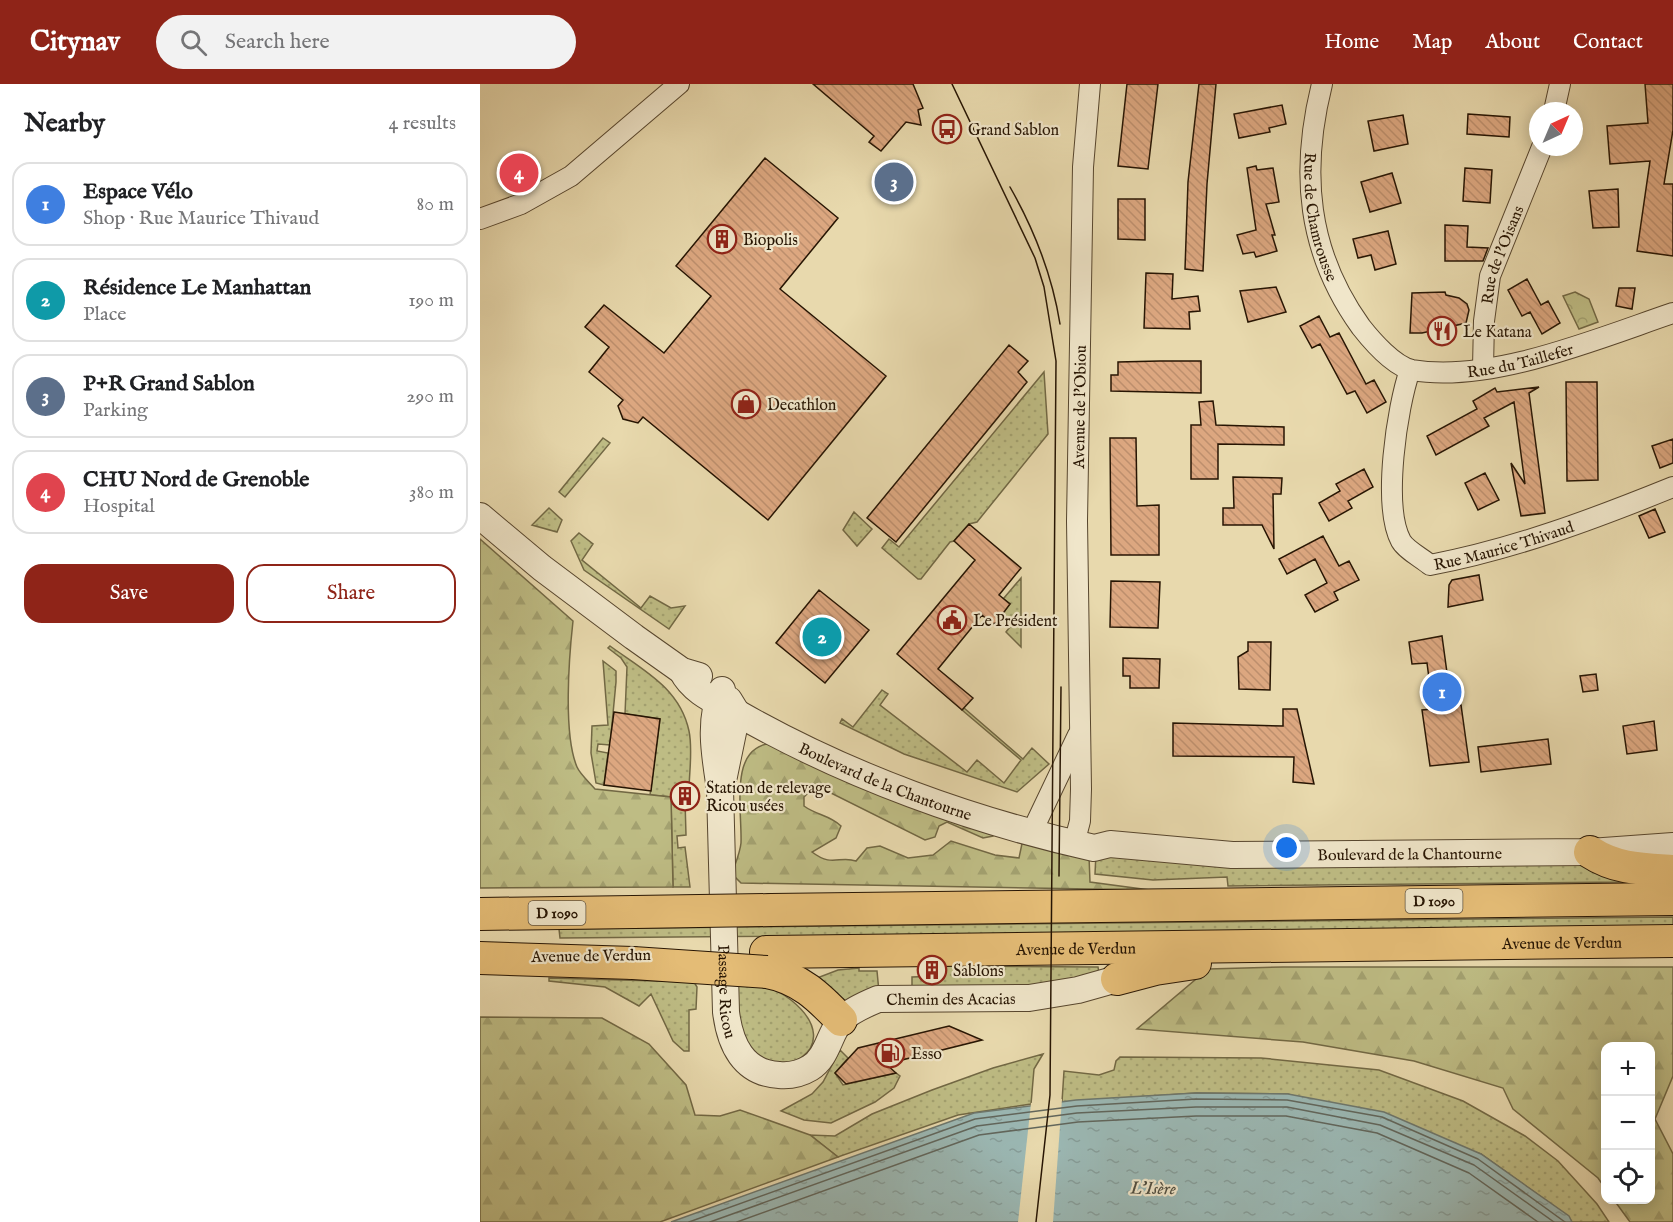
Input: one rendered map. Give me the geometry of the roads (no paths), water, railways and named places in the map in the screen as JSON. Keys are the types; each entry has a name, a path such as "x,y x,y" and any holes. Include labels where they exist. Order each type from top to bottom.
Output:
{"main road":[{"path":"1590,852 1605,862 1620,867 1673,871"},
{"name":"D 1090","path":"480,914 1673,899"},
{"name":"Avenue de Verdun","path":"767,962 1342,945 1673,942"},
{"path":"1117,979 1155,969 1342,945"},
{"path":"480,957 767,962 783,975 808,988 841,1020"}],"street":[{"path":"480,219 521,204 571,176 679,84"},
{"name":"Avenue de l'Obiou","path":"1076,838 1082,789 1077,510 1083,167 1090,84"},
{"name":"Rue de Chamrousse","path":"1322,84 1309,154 1312,206 1332,281 1370,339 1380,350 1410,370"},
{"path":"1556,102 1560,84"},
{"name":"Rue de l'Oisans","path":"1483,368 1484,321 1490,276 1538,156"},
{"name":"Rue du Taillefer","path":"1410,370 1464,372 1483,368 1580,345 1673,313"},
{"name":"Rue Maurice Thivaud","path":"1410,370 1401,394 1392,482 1393,517 1402,543 1430,564 1474,556 1588,521 1673,487"},
{"name":"Boulevard de la Chantourne","path":"480,516 542,568 682,671 695,674 725,701 771,732 910,792 1076,838 1094,848 1110,844 1232,855 1590,852 1673,846"},
{"path":"720,789 731,753 725,701"},
{"path":"720,789 715,755 725,701"},
{"name":"Boulevard de la Chantourne","path":"725,701 1035,827"},
{"name":"Avenue de l'Obiou","path":"1035,827 1080,730"},
{"path":"731,753 756,734 771,732"},
{"name":"Passage Ricou","path":"720,789 726,1012 735,1046 742,1059 762,1073 787,1076 798,1074 811,1068 820,1059 841,1020"},
{"name":"Chemin des Acacias","path":"841,1020 864,1004 878,999 1029,998 1078,990 1117,979"}],"water":[{"name":"L'Isère","path":"1196,1093 1288,1094 1384,1112 1481,1154 1569,1216 1572,1222 671,1222 974,1113 1076,1100"}],"tram line":[{"path":"952,84 1035,258 1044,287 1056,361 1050,1095 1036,1222"},
{"path":"1010,187 1041,253 1060,324"},
{"path":"1059,876 1061,687"}],"place":[{"name":"Grand Sablon","path":"947,129"},
{"name":"CHU Nord de Grenoble","path":"519,173"},
{"name":"P+R Grand Sablon","path":"894,182"},
{"name":"Biopolis","path":"722,239"},
{"name":"Le Katana","path":"1442,331"},
{"name":"Decathlon","path":"746,404"},
{"name":"Le Président","path":"952,620"},
{"name":"Résidence Le Manhattan","path":"822,637"},
{"name":"Espace Vélo","path":"1442,692"},
{"name":"Station de relevage Ricou usées","path":"685,796"},
{"name":"Sablons","path":"932,970"},
{"name":"Esso","path":"890,1053"}]}
